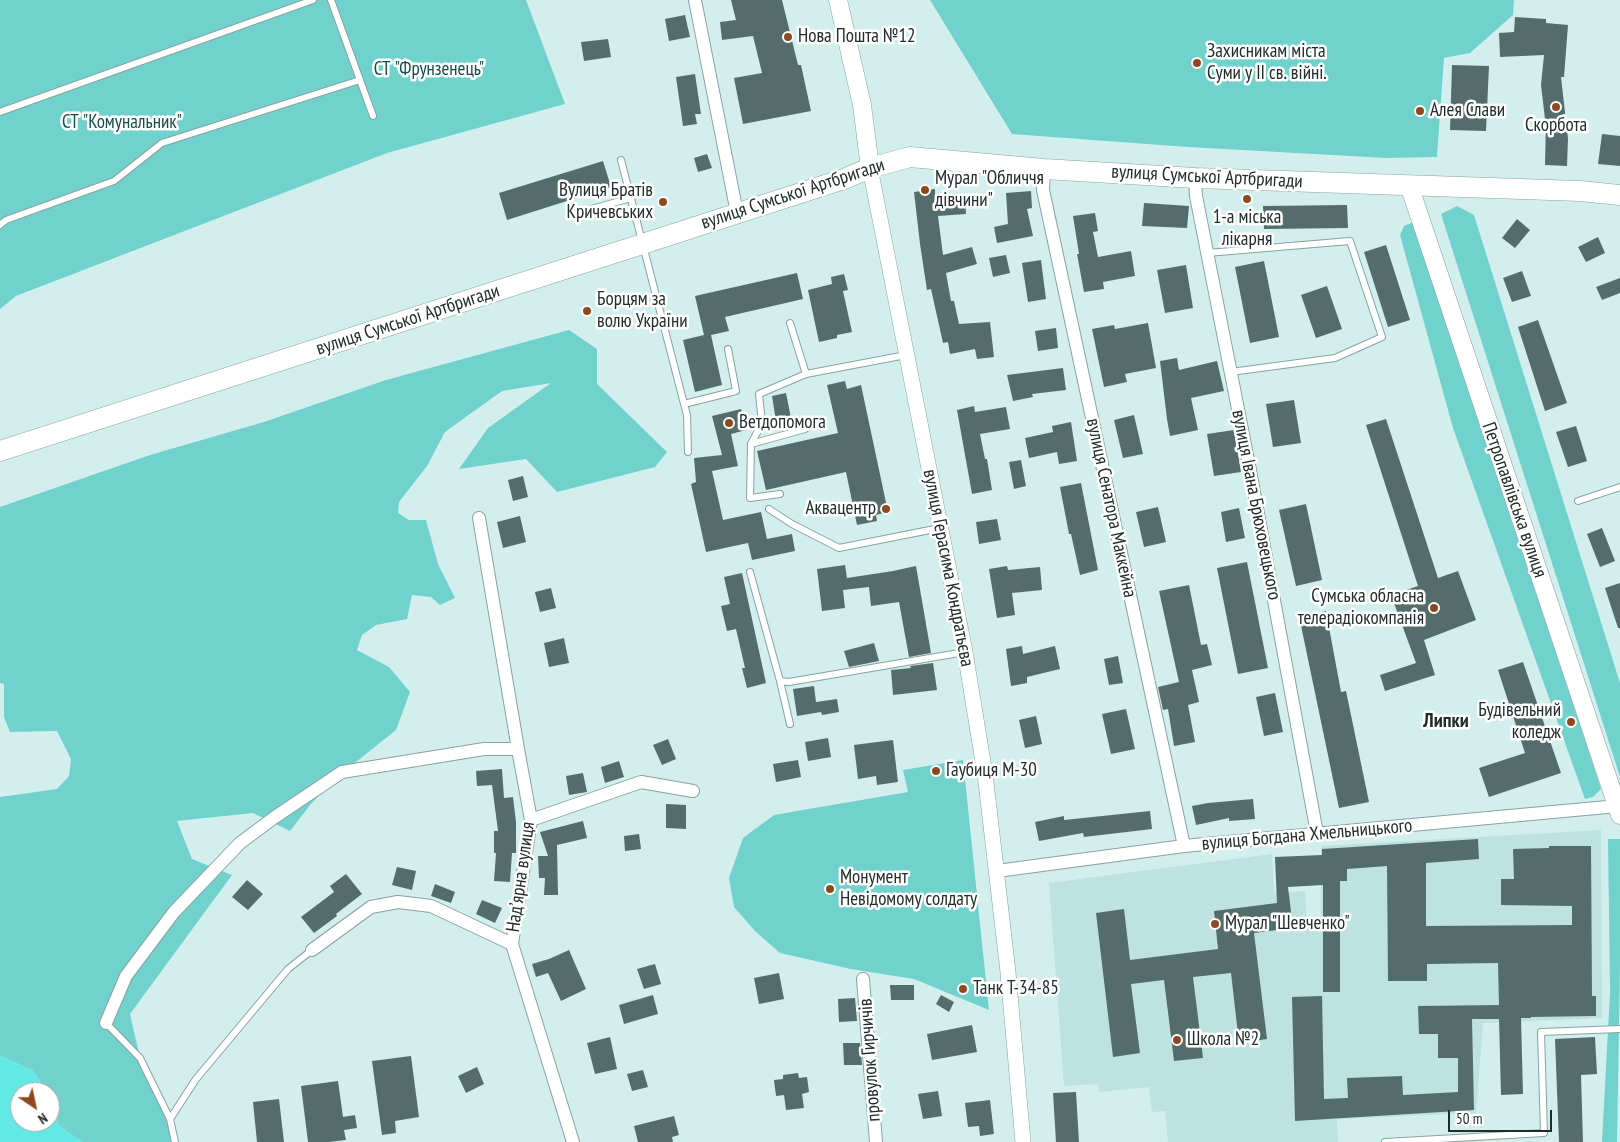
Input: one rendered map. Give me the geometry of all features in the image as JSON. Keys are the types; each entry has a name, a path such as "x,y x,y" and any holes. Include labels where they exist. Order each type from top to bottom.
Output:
{"main road":[{"name":"вулиця Герасима Кондратьєва","path":"838,0 862,105 870,168"},
{"name":"вулиця Сумської Артбригади","path":"0,451 844,179 870,168 910,156 1044,168 1195,178 1580,191 1620,195"},
{"name":"Петропавлівська вулиця","path":"1409,185 1619,811"}],"street":[{"path":"695,0 737,213"},
{"name":"вулиця Герасима Кондратьєва","path":"870,168 941,528 985,774 1008,972 1023,1142"},
{"name":"вулиця Сенатора Маккейна","path":"1044,168 1044,190 1184,846"},
{"name":"вулиця Івана Брюховецького","path":"1195,178 1196,196 1231,372 1317,833"},
{"name":"Надʼярна вулиця","path":"479,518 518,749 532,820 512,944 573,1142"},
{"path":"106,1024 126,976 174,912 240,843 274,817 342,772 484,749 518,749"},
{"path":"532,820 642,782 694,791"},
{"name":"вулиця Богдана Хмельницького","path":"997,871 1184,846 1317,833 1619,811"},
{"path":"312,950 371,907 398,902 431,906 512,944"},
{"name":"провулок Гирчичів","path":"863,979 876,1142"}],"lane":[{"path":"0,112 313,0"},
{"path":"331,0 373,116"},
{"path":"0,225 6,220 114,181 162,143 360,80"},
{"path":"621,160 687,415 688,452"},
{"path":"577,214 630,198"},
{"path":"1207,253 1350,241 1382,337 1335,358 1231,372"},
{"path":"790,323 806,374"},
{"path":"684,404 736,391 728,349"},
{"path":"780,494 750,498 751,444 762,423 759,394 806,374 906,355"},
{"path":"751,444 805,430"},
{"path":"1578,501 1620,487"},
{"path":"769,509 792,524 839,548 941,528"},
{"path":"750,572 790,724"},
{"path":"780,681 789,682 964,652"},
{"path":"170,1120 196,1079 288,969 312,950"},
{"path":"106,1024 140,1058 170,1120 175,1142"},
{"path":"1385,1142 1544,1133 1541,1032 1620,1029"}],"shaded area":[{"path":"1601,830 1602,1018 1483,1023 1476,1113 1337,1119 1338,1142 1168,1142 1165,1111 1152,1112 1149,1087 1099,1092 1098,1084 1064,1086 1049,883 1272,854 1274,893 1305,891 1307,924 1321,922 1321,846"},
{"path":"0,1056 32,1070 40,1082 10,1082 10,1132 60,1132 60,1126 82,1142 0,1142"}],"green space":[{"name":"СТ \"Комунальник\"","path":"0,0 526,0 565,104 387,153 16,296 0,309"},
{"path":"930,0 1514,0 1513,15 1470,53 1444,58 1437,157 1386,158 1188,147 1012,134"},
{"path":"1457,206 1474,215 1620,683 1620,777 1441,214"},
{"path":"1411,223 1418,226 1601,789 1593,797 1585,799 1453,428 1400,235 1404,226"},
{"path":"569,330 597,349 597,384 667,452 655,467 557,492 526,459 459,469 488,428 551,383 502,391 445,432 427,466 399,502 398,513 409,520 426,520 438,564 455,598 440,605 431,597 412,595 407,619 376,625 362,635 357,650 389,667 410,692 396,730 336,778 310,805 290,831 253,813 177,821 192,859 232,875 130,1014 140,1058 155,1087 175,1142 82,1142 60,1126 60,1082 40,1082 32,1070 0,1056 0,797 57,789 69,776 71,759 57,731 10,732 4,717 4,684 0,683 0,507 150,455 264,422 386,380"},
{"path":"963,760 989,1010 914,979 851,969 780,953 755,931 734,907 729,878 743,838 774,815 908,792 903,770"},
{"path":"1608,839 1620,839 1617,1142 1602,1142 1610,992"}],"building":[{"path":"731,0 782,0 798,65 801,65 811,111 743,124 734,78 762,73 753,36 722,40 720,22 736,20"},
{"path":"685,15 690,37 669,41 665,19"},
{"path":"1515,17 1546,19 1546,23 1568,25 1564,77 1561,77 1568,139 1567,166 1545,165 1546,119 1541,85 1544,55 1500,57 1499,33 1514,32"},
{"path":"608,39 611,57 584,61 581,42"},
{"path":"1452,65 1489,66 1486,131 1450,130"},
{"path":"695,74 701,114 695,114 697,124 683,126 676,77"},
{"path":"1602,134 1620,136 1620,166 1598,164"},
{"path":"707,154 712,168 698,172 694,158"},
{"path":"603,161 611,187 507,220 499,193"},
{"path":"935,189 935,196 965,194 966,214 938,216 943,255 972,247 977,264 946,273 951,301 954,301 959,324 990,322 994,357 977,359 975,349 950,354 948,342 943,343 931,289 927,290 914,192"},
{"path":"1031,191 1032,208 1027,209 1033,236 997,243 994,227 1008,224 1006,193"},
{"path":"1144,203 1189,206 1187,228 1142,226"},
{"path":"1347,205 1348,228 1264,229 1263,206"},
{"path":"1095,213 1098,231 1093,232 1098,257 1131,251 1135,276 1103,282 1104,289 1084,292 1073,216"},
{"path":"1517,219 1530,230 1515,248 1502,238"},
{"path":"1598,237 1605,253 1586,262 1578,247"},
{"path":"1386,245 1410,320 1388,327 1364,252"},
{"path":"1006,255 1010,273 993,277 989,258"},
{"path":"1041,260 1046,299 1028,302 1022,263"},
{"path":"1264,261 1279,337 1250,343 1235,267"},
{"path":"1186,265 1193,308 1165,313 1157,270"},
{"path":"1522,271 1531,296 1512,302 1503,278"},
{"path":"797,273 803,299 725,317 729,331 711,335 722,385 695,392 683,340 704,335 695,296"},
{"path":"844,274 848,290 843,291 852,332 819,342 808,290 832,284 831,277"},
{"path":"1620,278 1620,293 1602,300 1596,287"},
{"path":"1327,286 1342,329 1316,338 1301,295"},
{"path":"1538,320 1567,403 1545,411 1518,327"},
{"path":"1148,323 1156,368 1125,374 1127,382 1104,387 1092,329 1114,325 1115,329"},
{"path":"1056,328 1058,348 1038,351 1035,331"},
{"path":"1177,358 1179,370 1217,361 1224,391 1191,398 1198,430 1170,436 1160,361"},
{"path":"1063,368 1066,390 1032,394 1033,397 1013,401 1007,375"},
{"path":"845,381 847,389 861,385 888,512 876,515 877,521 857,525 846,472 766,490 757,451 838,433 827,385"},
{"path":"786,393 791,418 776,421 772,396"},
{"path":"1294,400 1301,443 1273,447 1266,404"},
{"path":"974,406 975,412 1006,407 1010,429 980,434 985,459 987,459 992,490 972,494 957,410"},
{"path":"741,409 746,430 731,434 738,466 712,471 723,520 761,512 767,539 792,534 795,551 752,560 748,543 706,552 691,484 696,482 694,458 722,455 712,416"},
{"path":"1134,415 1143,454 1123,458 1114,420"},
{"path":"1386,419 1438,578 1458,571 1476,620 1424,640 1435,675 1385,691 1380,675 1416,663 1391,595 1418,586 1366,425"},
{"path":"1071,422 1077,461 1059,464 1057,452 1029,458 1025,438 1053,432 1052,426"},
{"path":"1576,426 1587,461 1568,467 1556,432"},
{"path":"1234,430 1241,472 1214,476 1207,434"},
{"path":"1021,460 1026,486 1014,489 1009,462"},
{"path":"523,476 528,497 513,501 508,480"},
{"path":"1081,483 1098,570 1080,575 1071,534 1069,534 1060,487"},
{"path":"1306,504 1322,580 1296,586 1279,510"},
{"path":"1158,507 1166,542 1144,547 1136,512"},
{"path":"1239,508 1245,538 1226,542 1221,512"},
{"path":"520,516 526,542 503,548 497,522"},
{"path":"997,519 1001,540 979,544 976,522"},
{"path":"1602,528 1615,561 1600,567 1587,534"},
{"path":"1247,562 1268,668 1238,674 1217,568"},
{"path":"845,565 847,578 916,566 931,653 909,657 899,602 871,606 869,587 843,590 845,608 822,611 817,569"},
{"path":"1007,566 1008,570 1040,567 1042,590 1012,593 1015,615 997,618 989,569"},
{"path":"742,573 766,683 747,688 742,668 745,668 736,629 727,631 721,606 730,604 724,577"},
{"path":"1620,583 1620,628 1618,628 1605,588"},
{"path":"1189,585 1201,645 1207,644 1212,665 1192,670 1199,702 1188,705 1195,742 1174,746 1168,709 1163,710 1158,687 1179,682 1159,591"},
{"path":"551,588 556,608 540,612 535,592"},
{"path":"1326,611 1341,692 1346,691 1369,802 1339,808 1299,616"},
{"path":"564,638 569,663 549,667 544,643"},
{"path":"874,643 879,661 849,667 844,651"},
{"path":"1022,646 1023,654 1055,646 1060,669 1027,677 1027,683 1011,686 1006,649"},
{"path":"1118,656 1123,683 1109,685 1104,659"},
{"path":"1523,662 1561,773 1489,797 1479,768 1525,753 1498,670"},
{"path":"933,663 937,690 893,695 891,670"},
{"path":"814,686 816,702 837,699 839,712 822,715 821,712 797,716 793,689"},
{"path":"1275,693 1283,732 1264,736 1256,697"},
{"path":"1126,709 1135,749 1111,754 1102,714"},
{"path":"1036,716 1042,744 1025,748 1019,720"},
{"path":"828,738 831,757 808,761 805,742"},
{"path":"668,739 676,759 662,765 653,745"},
{"path":"893,740 898,782 877,785 876,776 858,779 854,745"},
{"path":"798,760 801,777 776,782 773,764"},
{"path":"619,761 624,777 605,783 601,767"},
{"path":"502,769 504,798 513,797 516,822 516,853 512,853 510,882 494,881 496,853 494,853 494,831 498,831 492,785 477,786 476,771"},
{"path":"583,773 587,792 569,795 566,776"},
{"path":"1253,799 1255,819 1229,821 1229,818 1196,825 1192,806"},
{"path":"666,804 686,805 686,829 666,828"},
{"path":"1150,811 1152,829 1084,837 1083,833 1039,841 1035,822 1064,816 1064,820"},
{"path":"583,821 587,838 557,845 558,895 544,895 545,878 539,878 538,856 548,856 540,832"},
{"path":"639,834 641,849 625,851 624,836"},
{"path":"1478,839 1479,859 1426,863 1426,926 1572,925 1572,906 1501,905 1501,879 1514,879 1513,849 1549,848 1549,846 1591,846 1592,996 1596,996 1596,1016 1521,1018 1523,1094 1501,1095 1499,1019 1472,1019 1474,1110 1295,1121 1292,997 1322,996 1324,1099 1348,1098 1347,1078 1402,1076 1403,1095 1458,1092 1458,1058 1438,1058 1438,1034 1419,1034 1418,1006 1499,1005 1498,963 1427,964 1427,981 1388,981 1387,866 1347,869 1347,881 1340,881 1340,992 1323,992 1323,885 1288,887 1293,928 1254,933 1267,1039 1239,1043 1231,973 1193,977 1203,1058 1174,1061 1164,980 1131,984 1140,1053 1113,1057 1096,913 1124,909 1130,960 1218,949 1214,911 1277,903 1275,857 1322,855 1322,849"},
{"path":"397,867 416,871 412,890 392,885"},
{"path":"346,874 362,894 314,933 301,917 334,892 330,886"},
{"path":"247,880 263,894 248,910 232,897"},
{"path":"435,884 455,892 451,903 431,896"},
{"path":"482,900 502,908 495,923 476,914"},
{"path":"569,950 586,989 561,1001 548,973 536,977 532,964"},
{"path":"655,964 661,984 644,989 637,969"},
{"path":"779,973 784,999 759,1004 754,978"},
{"path":"890,985 914,985 914,1000 891,1000"},
{"path":"653,995 658,1014 624,1024 619,1005"},
{"path":"941,995 954,1002 949,1012 936,1004"},
{"path":"855,998 857,1021 839,1022 838,999"},
{"path":"972,1025 977,1052 932,1060 927,1034"},
{"path":"610,1037 617,1069 595,1074 587,1043"},
{"path":"1595,1037 1597,1074 1581,1075 1583,1142 1559,1142 1555,1039"},
{"path":"843,1043 860,1043 862,1065 844,1065"},
{"path":"411,1056 419,1117 395,1121 396,1133 382,1135 372,1061"},
{"path":"477,1067 484,1084 466,1093 458,1076"},
{"path":"643,1070 648,1087 632,1091 627,1074"},
{"path":"798,1073 799,1078 807,1077 809,1092 802,1094 804,1108 786,1110 784,1095 776,1096 774,1080 783,1079 783,1075"},
{"path":"338,1081 343,1117 355,1115 357,1128 344,1130 346,1140 308,1142 301,1086"},
{"path":"938,1091 942,1116 923,1119 918,1094"},
{"path":"1076,1092 1079,1142 1056,1142 1053,1093"},
{"path":"279,1099 284,1142 257,1142 253,1102"},
{"path":"990,1100 994,1134 980,1136 979,1126 968,1127 965,1103"},
{"path":"674,1116 679,1135 672,1137 673,1142 638,1142 634,1126"}],"place":[{"name":"Нова Пошта №12","path":"788,37"},
{"name":"Захисникам міста Суми у ІІ св. війні.","path":"1197,63"},
{"name":"Скорбота","path":"1556,107"},
{"name":"Алея Слави","path":"1420,111"},
{"name":"Мурал \"Обличчя дівчини\"","path":"925,190"},
{"name":"1-а міська лікарня","path":"1247,199"},
{"name":"Вулиця Братів Кричевських","path":"663,202"},
{"name":"Борцям за волю України","path":"587,311"},
{"name":"Ветдопомога","path":"729,423"},
{"name":"Аквацентр","path":"886,509"},
{"name":"Сумська обласна телерадіокомпанія","path":"1434,608"},
{"name":"Будівельний коледж","path":"1571,722"},
{"name":"Гаубиця М-30","path":"936,771"},
{"name":"Монумент Невідомому солдату","path":"830,889"},
{"name":"Мурал \"Шевченко\"","path":"1215,924"},
{"name":"Танк Т-34-85","path":"963,989"},
{"name":"Школа №2","path":"1177,1040"}],"district":[{"name":"Липки","path":"1446,721"}],"park label":[{"name":"СТ \"Фрунзенець\"","path":"429,70"}]}
